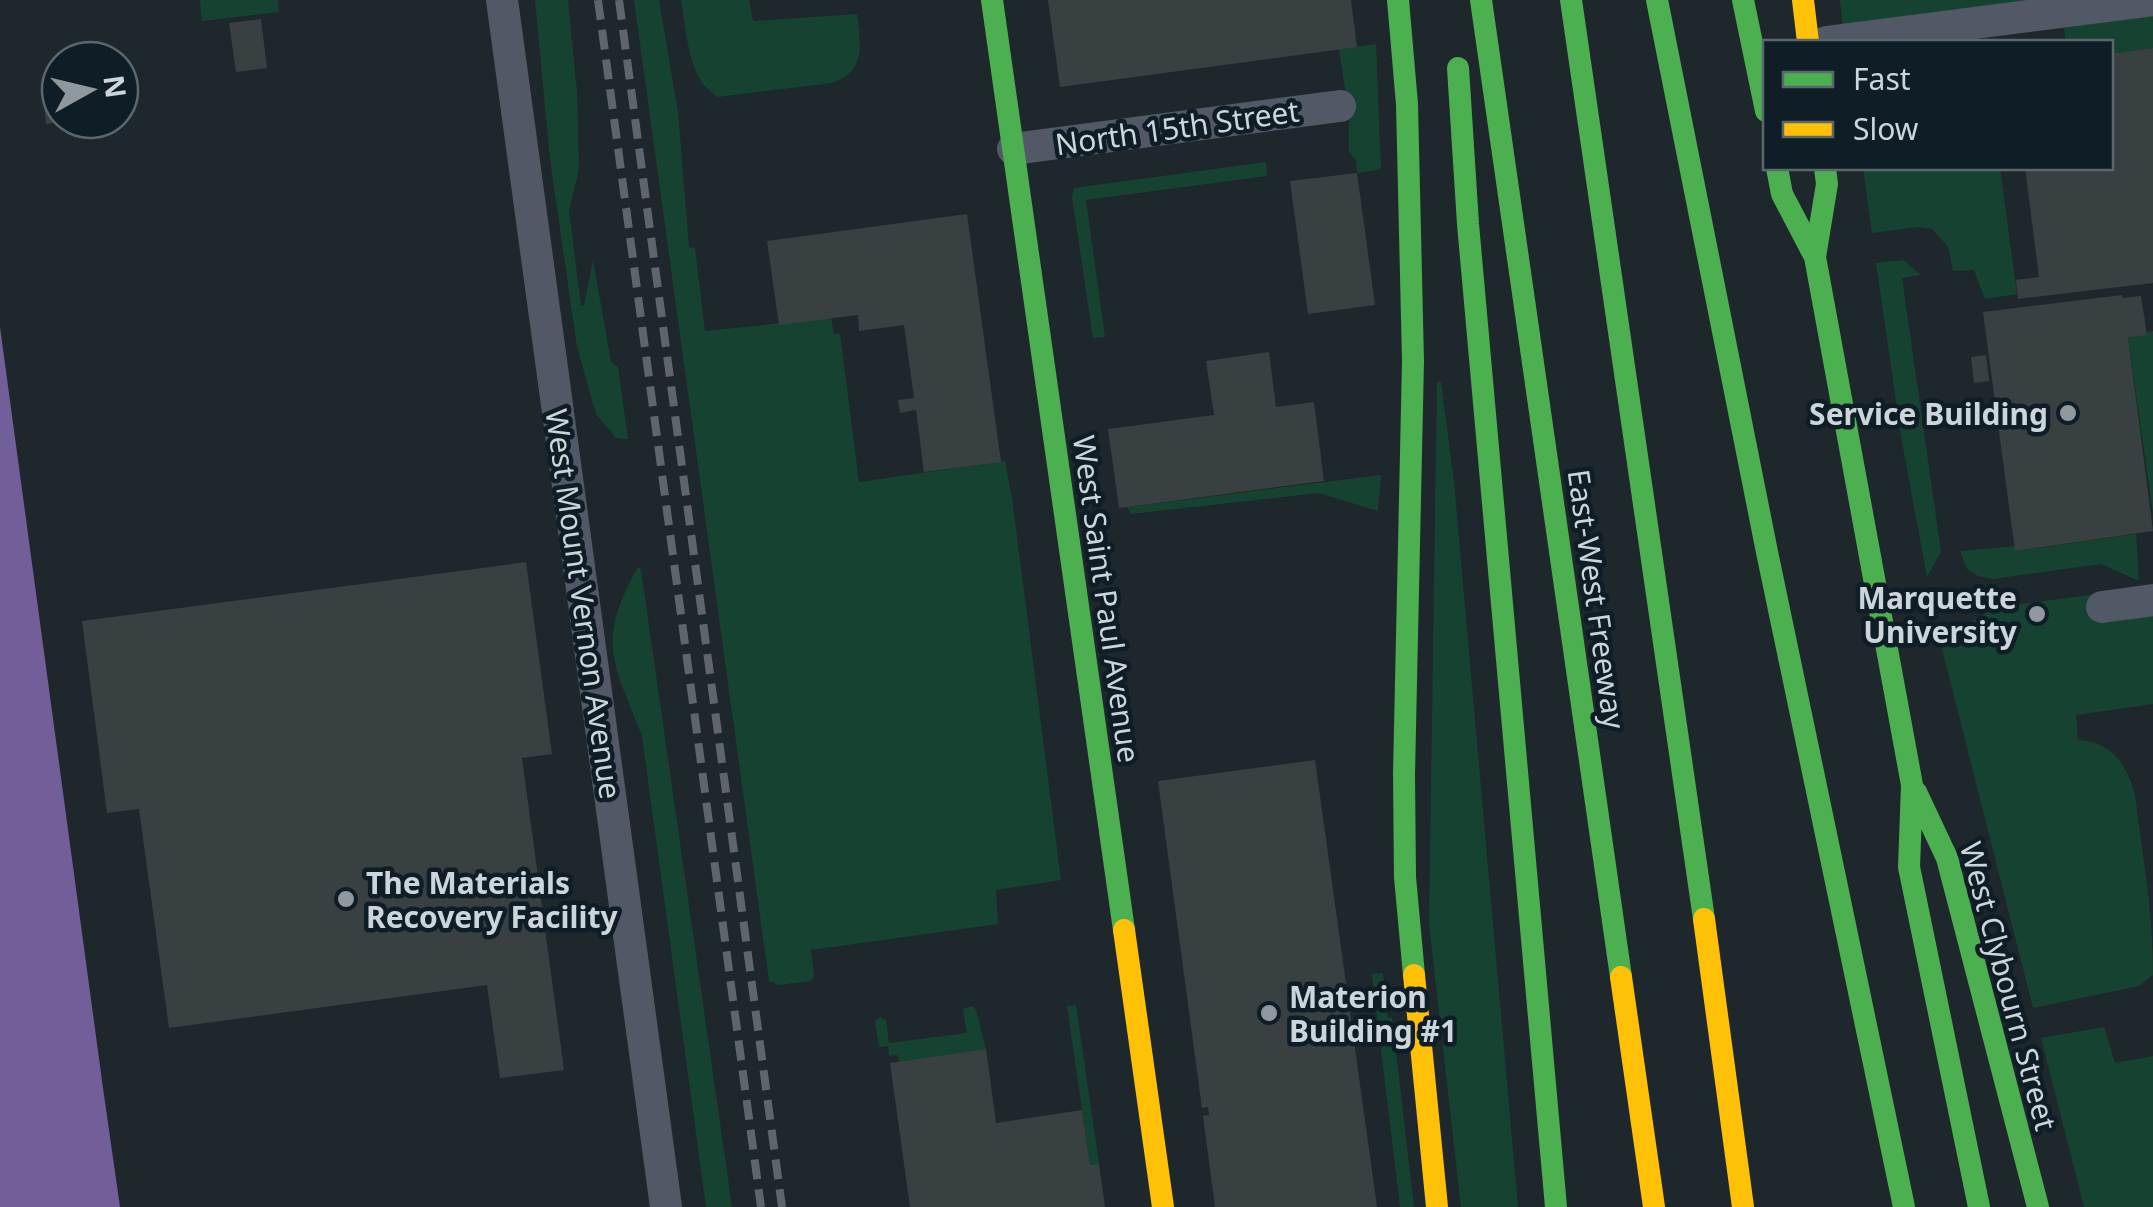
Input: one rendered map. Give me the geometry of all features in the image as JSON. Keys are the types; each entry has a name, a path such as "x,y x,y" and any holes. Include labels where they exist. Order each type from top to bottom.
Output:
{"main road":[{"name":"West Saint Paul Avenue","path":"992,0 1163,1207"},
{"path":"1398,0 1407,104 1412,323 1405,877 1437,1207"},
{"name":"East-West Freeway","path":"1482,0 1654,1207"},
{"name":"East-West Freeway","path":"1571,0 1745,1207"},
{"path":"1658,0 1767,552 1904,1207"},
{"path":"1743,0 1763,97"},
{"path":"1803,0 1808,40"},
{"path":"1456,37 1468,224 1556,1207"},
{"name":"West Clybourn Street","path":"1777,170 1782,194 1815,257 1912,784 1909,867 1979,1207"},
{"name":"West Clybourn Street","path":"1815,257 1827,184 1825,170"},
{"path":"1767,552 1835,991"},
{"name":"West Clybourn Street","path":"1912,784 1947,858 2038,1207"}],"street":[{"name":"West Mount Vernon Avenue","path":"502,0 666,1207"},
{"path":"1842,40 2153,0"},
{"name":"North 15th Street","path":"1014,149 1340,106"},
{"path":"2102,607 2153,600"}],"green space":[{"path":"200,0 278,0 279,12 202,21"},
{"path":"535,0 568,0 577,92 579,169 569,210 581,306 593,260 611,362 618,367 628,439 616,438 596,414 577,347 550,159"},
{"path":"634,0 659,0 678,112 689,247 695,248 705,331 831,318 834,334 840,334 859,482 1005,461 1012,498 1061,880 996,890 998,924 811,950 811,981 778,985 769,981"},
{"path":"681,0 749,0 753,21 857,14 859,56 851,72 832,83 718,97 694,67"},
{"path":"1840,0 2054,0 1843,28"},
{"path":"2153,13 2153,48 2113,54 2113,40 2066,40 2064,28"},
{"path":"1376,44 1381,169 1357,173 1356,160 1349,152 1349,115 1339,49"},
{"path":"1266,162 1267,176 1086,200 1105,337 1093,338 1072,197 1074,188"},
{"path":"1863,170 2000,170 2017,294 1985,299 1974,270 1953,271 1948,247 1932,229 1872,233"},
{"path":"1904,260 1921,275 1902,278 1941,552 1927,577 1902,442 1876,263"},
{"path":"2153,331 2153,513 2128,337"},
{"path":"1437,382 1441,382 1454,482 1518,1207 1461,1207 1429,924"},
{"path":"1381,475 1378,511 1319,493 1131,514 1127,507"},
{"path":"2136,534 2139,581 2101,564 1993,579 1967,569 1960,551 2015,546 2016,551"},
{"path":"638,567 732,1207 706,1207 642,736 613,653 617,615"},
{"path":"2096,594 2153,612 2153,704 2076,715 2078,740 2101,745 2113,754 2133,787 2149,904 2153,975 2139,986 2033,1008 1940,641 1994,608"},
{"path":"1383,973 1388,1018 1392,1018 1414,1207 1400,1207 1372,974"},
{"path":"1076,1005 1099,1164 1090,1165 1067,1006"},
{"path":"972,1006 986,1049 899,1062 898,1055 889,1056 888,1046 879,1047 875,1021 880,1017 886,1020 889,1043 967,1033 963,1009"},
{"path":"2104,1027 2115,1063 2153,1056 2153,1207 2084,1207 2041,1038"}],"shaded area":[{"path":"0,327 103,1088 120,1207 0,1207"}],"building":[{"path":"1048,0 1351,0 1357,47 1060,87"},
{"path":"261,19 267,68 236,72 229,23"},
{"path":"2153,48 2153,283 2018,299 2016,280 2039,277 2025,170 2113,170 2113,54"},
{"path":"1357,173 1375,305 1308,314 1290,181"},
{"path":"967,214 1001,462 924,472 916,410 900,413 898,400 914,398 904,325 859,331 858,315 779,325 767,241"},
{"name":"Service Building","path":"2141,296 2147,335 2128,337 2153,531 2015,551 1983,312"},
{"path":"1269,352 1276,407 1314,402 1324,481 1119,508 1108,429 1214,415 1206,361"},
{"path":"1986,355 1989,381 1974,383 1971,357"},
{"name":"The Materials Recovery Facility","path":"526,562 552,754 522,758 564,1070 500,1078 487,985 169,1028 139,809 107,813 82,621"},
{"name":"Materion Building #1","path":"1315,760 1377,1207 1215,1207 1203,1116 1209,1115 1208,1107 1202,1108 1158,781"},
{"path":"986,1049 996,1123 1082,1110 1090,1165 1099,1164 1105,1207 910,1207 890,1063"}],"railway":[{"path":"598,0 761,1207"},
{"path":"619,0 782,1207"}],"traffic: fast":[{"path":"992,0 1124,930"},
{"path":"1398,0 1407,104 1413,361 1404,774 1405,877 1414,975"},
{"path":"1481,0 1621,977"},
{"path":"1571,0 1704,919"},
{"path":"1657,0 1904,1207"},
{"path":"1743,0 1763,97"},
{"path":"1458,68 1468,224 1556,1207"},
{"path":"1777,170 1782,194 1815,257 1912,785 1909,867 1979,1207"},
{"path":"1815,257 1827,184 1825,170"},
{"path":"1916,792 1947,858 2038,1207"}],"traffic: slow":[{"path":"1803,0 1808,40"},
{"path":"1704,919 1743,1207"},
{"path":"1124,930 1163,1207"},
{"path":"1414,975 1437,1207"},
{"path":"1621,977 1654,1207"}],"place":[{"name":"Service Building","path":"2068,413"},
{"name":"Marquette University","path":"2037,614"},
{"name":"The Materials Recovery Facility","path":"346,899"},
{"name":"Materion Building #1","path":"1269,1013"}]}
